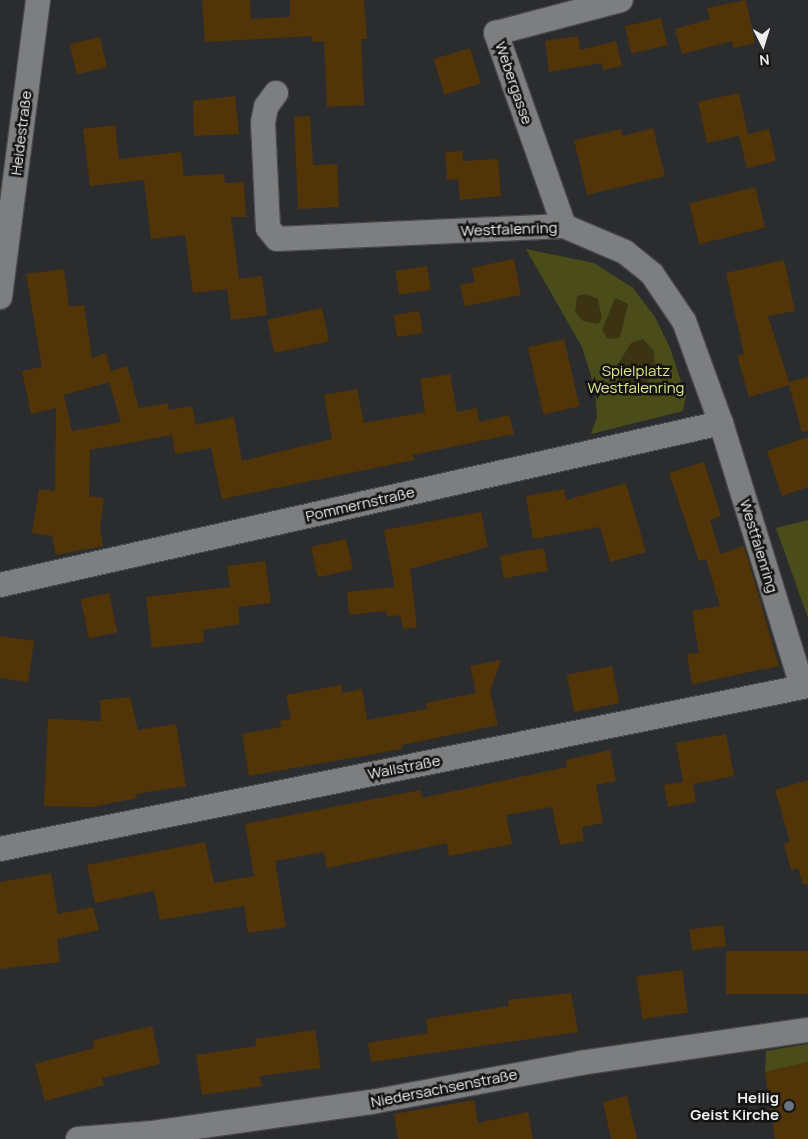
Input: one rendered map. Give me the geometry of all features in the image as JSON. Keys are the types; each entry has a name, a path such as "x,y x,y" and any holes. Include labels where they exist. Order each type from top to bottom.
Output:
{"street":[{"name":"Heidestraße","path":"0,296 38,0"},
{"name":"Webergasse","path":"564,226 496,33 621,0"},
{"name":"Westfalenring","path":"276,93 266,107 263,122 268,228 277,239 564,226 625,252 665,289 684,321 721,423 805,686"},
{"name":"Pommernstraße","path":"0,585 721,423"},
{"name":"Wallstraße","path":"0,849 805,686"},
{"name":"Niedersachsenstraße","path":"78,1139 153,1133 371,1102 581,1063 808,1030"}],"green space":[{"name":"Spielplatz Westfalenring","path":"526,249 594,263 633,288 655,317 670,348 686,396 683,411 591,434 597,417 595,389 582,347"},
{"path":"808,520 808,618 776,528"},
{"path":"808,1044 808,1062 765,1072 766,1051"}],"sand":[{"path":"586,294 598,299 602,318 598,324 583,321 575,312 577,296"},
{"path":"615,298 628,304 620,337 615,339 607,338 602,330"},
{"path":"643,339 654,351 655,370 645,386 628,393 620,385 616,367 631,343"}],"building":[{"path":"202,0 250,0 251,19 290,17 290,0 364,0 367,39 361,39 364,105 327,107 324,41 312,42 312,36 205,42"},
{"path":"746,0 755,43 733,48 732,41 682,54 675,29 710,19 707,8"},
{"path":"661,18 667,45 631,54 625,26"},
{"path":"578,36 580,50 616,41 622,66 603,70 601,63 549,72 545,41"},
{"path":"100,37 107,67 77,74 70,44"},
{"path":"470,48 481,83 444,94 434,59"},
{"path":"739,93 748,134 769,129 776,161 747,168 739,136 707,143 698,102"},
{"path":"235,96 239,134 194,136 193,101"},
{"path":"310,116 313,165 337,164 339,207 298,209 294,117"},
{"path":"115,125 119,159 181,152 184,176 224,174 225,183 244,182 246,217 231,217 239,279 262,276 267,315 231,320 227,289 193,293 185,235 151,239 144,180 90,186 83,129"},
{"path":"653,128 665,176 587,195 574,140 621,129 622,136"},
{"path":"462,151 463,161 498,159 501,196 460,200 458,179 447,180 445,152"},
{"path":"755,187 765,228 699,244 689,203"},
{"path":"514,259 521,295 465,306 460,285 475,282 472,268"},
{"path":"784,260 795,311 768,316 789,382 808,377 808,431 802,432 789,385 749,397 737,356 744,354 726,273"},
{"path":"427,266 431,290 399,295 395,271"},
{"path":"64,269 69,307 84,305 92,358 106,353 111,371 127,366 139,408 168,403 169,410 192,406 196,425 234,417 242,461 332,439 324,395 357,389 364,423 425,412 420,379 450,374 457,412 477,408 479,422 509,415 514,434 413,455 414,460 222,499 211,448 175,454 172,435 90,450 89,496 104,498 100,528 103,546 56,555 52,536 32,533 39,489 55,491 56,408 31,414 22,371 42,367 26,274","holes":["109,382 121,422 72,431 64,395"]},
{"path":"322,308 329,341 274,353 267,320"},
{"path":"419,311 423,333 397,337 393,316"},
{"path":"564,339 580,406 543,415 528,347"},
{"path":"808,437 808,487 782,496 767,451"},
{"path":"704,462 721,516 710,520 720,554 744,546 779,666 692,684 687,654 699,653 692,611 720,606 706,559 699,561 669,473"},
{"path":"626,483 646,552 610,562 600,527 533,539 526,496 564,489 566,500"},
{"path":"481,512 488,547 410,569 417,627 403,629 400,615 388,617 385,611 349,615 347,592 395,587 384,530"},
{"path":"346,539 353,569 318,577 311,547"},
{"path":"544,548 548,571 504,578 500,556"},
{"path":"265,561 271,603 238,607 240,624 203,630 204,642 152,648 146,597 230,587 227,566"},
{"path":"109,593 117,632 89,638 81,599"},
{"path":"0,636 34,641 28,682 0,678"},
{"path":"501,660 490,691 498,725 402,745 402,749 249,776 242,734 281,727 280,721 291,719 286,695 342,685 342,693 362,689 367,720 427,709 426,703 476,693 470,666"},
{"path":"612,666 619,703 574,712 567,675"},
{"path":"130,697 138,730 176,724 186,786 136,794 137,798 92,807 44,806 48,719 101,721 100,700"},
{"path":"726,734 734,776 693,784 696,802 668,807 664,785 683,782 676,743"},
{"path":"610,750 616,781 596,785 603,823 582,827 584,841 560,845 552,807 506,815 512,844 449,856 447,843 327,868 324,852 275,861 286,927 248,933 244,906 160,920 154,891 95,903 87,865 205,842 214,883 254,876 245,824 421,790 422,798 567,767 566,760"},
{"path":"808,780 808,884 803,885 798,868 791,870 784,844 790,842 775,790"},
{"path":"51,873 58,914 93,907 99,930 57,939 60,962 0,969 0,882"},
{"path":"723,925 726,946 692,951 689,930"},
{"path":"726,951 808,951 808,994 726,994"},
{"path":"682,970 688,1013 642,1019 636,976"},
{"path":"571,993 578,1032 371,1062 368,1043 428,1033 426,1019 509,1006 508,1000"},
{"path":"152,1026 160,1064 102,1078 104,1085 45,1101 35,1064 94,1048 93,1040"},
{"path":"315,1030 321,1068 260,1076 262,1086 202,1095 196,1055 256,1046 255,1039"},
{"name":"Heilig Geist Kirche","path":"808,1062 808,1139 775,1139 765,1072"},
{"path":"627,1096 637,1139 611,1139 603,1102"},
{"path":"474,1100 478,1123 528,1112 533,1139 398,1139 394,1114"}],"place":[{"name":"Heilig Geist Kirche","path":"789,1106"}]}
